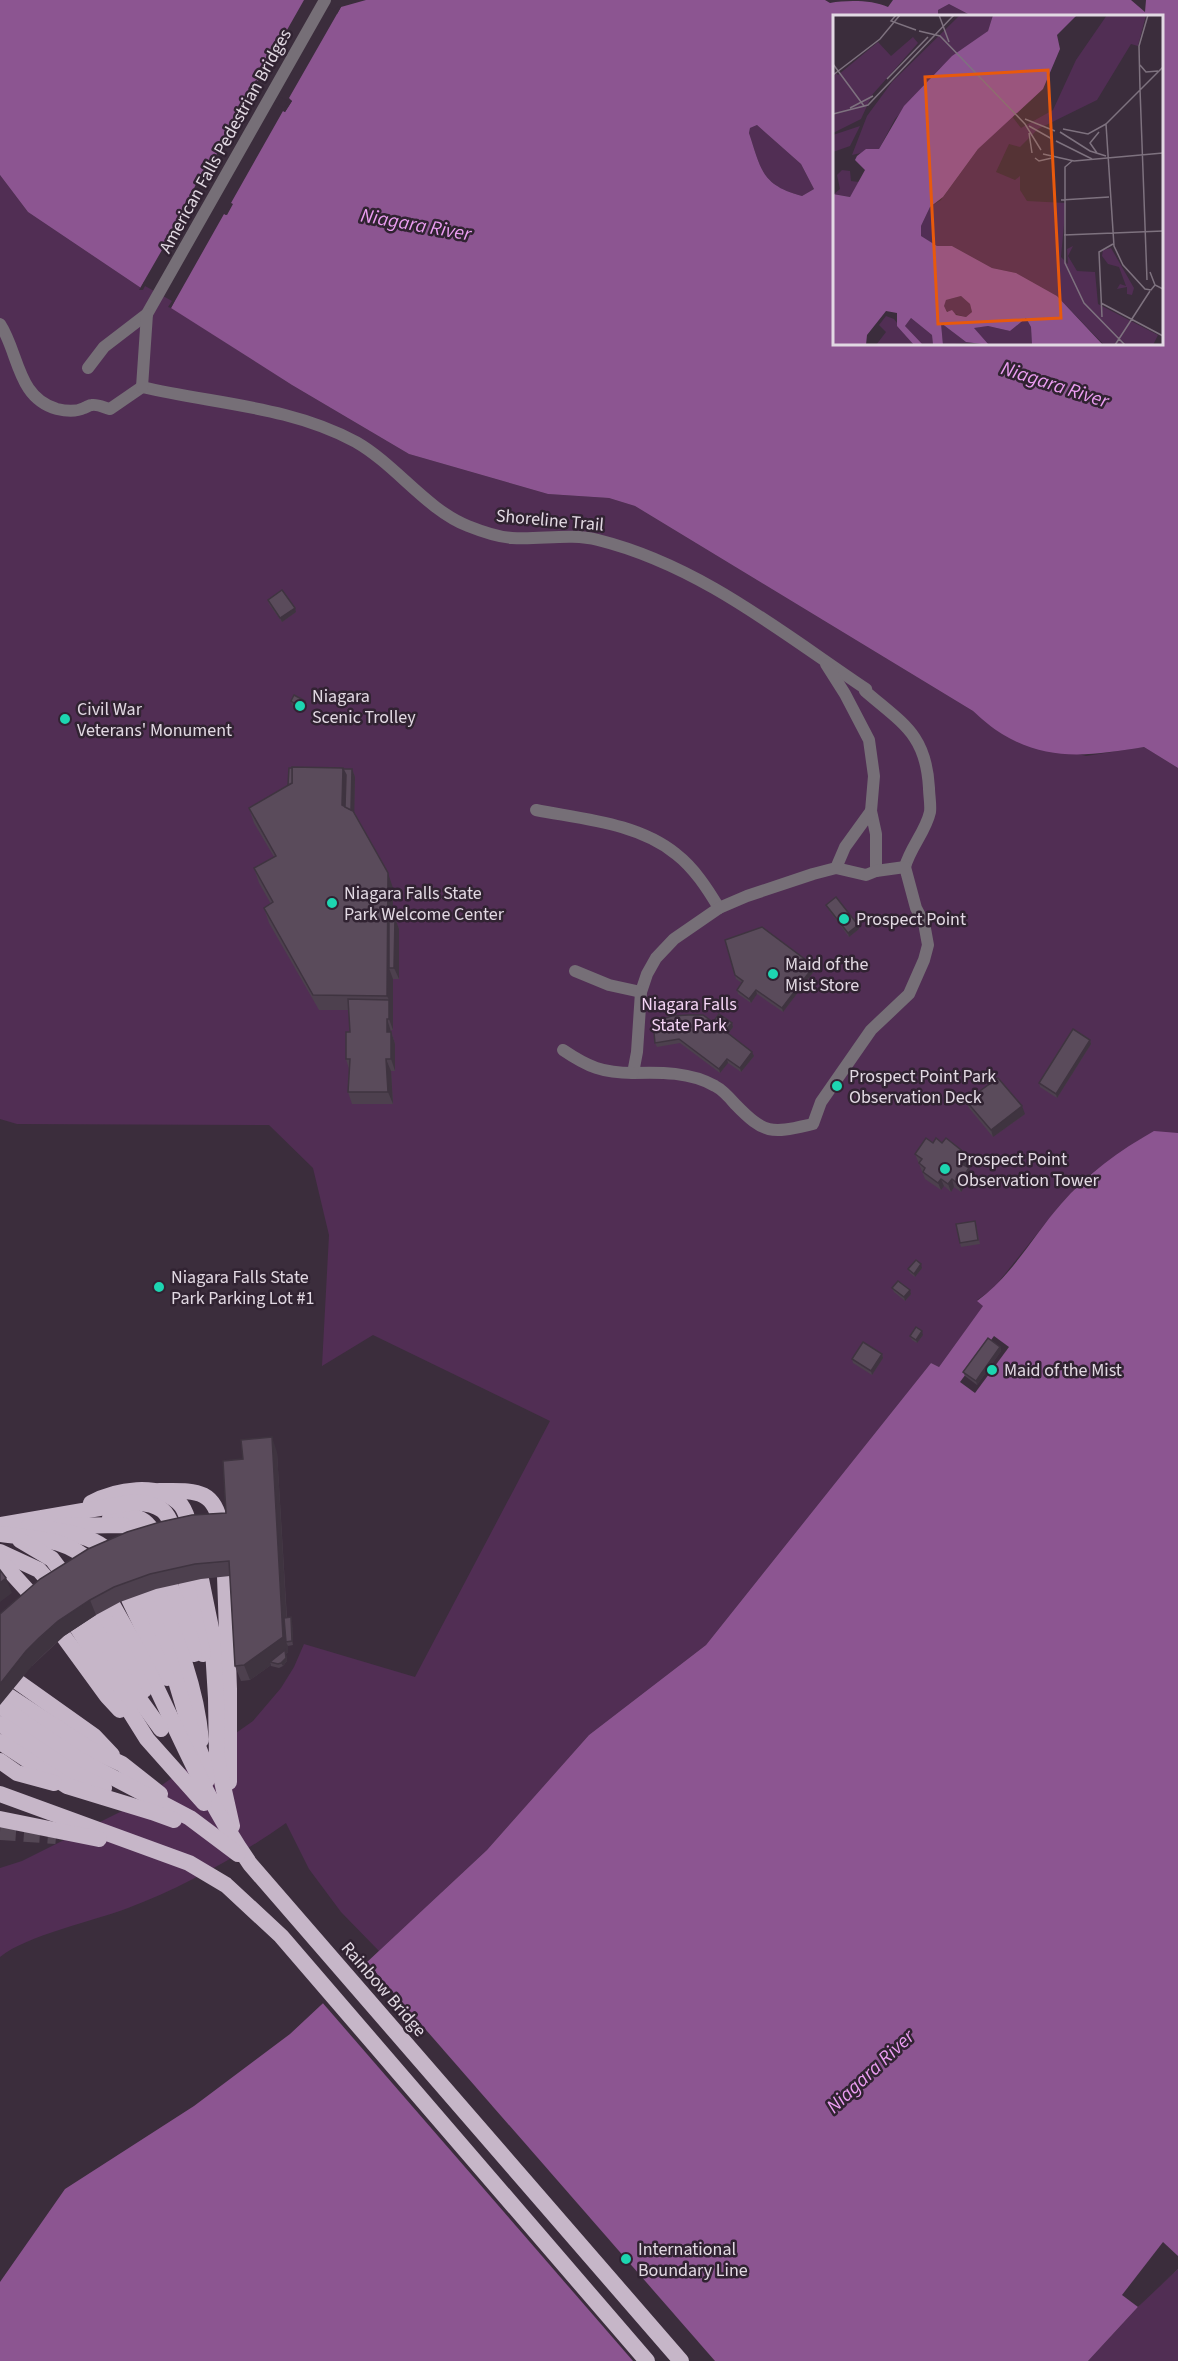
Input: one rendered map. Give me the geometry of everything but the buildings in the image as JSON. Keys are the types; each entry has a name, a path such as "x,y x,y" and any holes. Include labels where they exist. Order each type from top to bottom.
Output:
{"highway":[{"path":"0,1530 67,1524 124,1503 144,1503 160,1507 183,1533 187,1514 175,1500 156,1492 138,1491"},
{"path":"67,1524 104,1496 120,1492 186,1491 202,1494 213,1502 221,1529"},
{"path":"0,1530 67,1524 123,1525 133,1531 134,1547 103,1545 67,1524"},
{"path":"0,1530 22,1541 66,1557 74,1575"},
{"path":"0,1530 63,1543 76,1549 74,1575"},
{"path":"0,1552 39,1570 74,1575"},
{"path":"0,1560 36,1600"},
{"path":"222,1827 192,1712 225,1576"},
{"path":"130,1603 126,1681 192,1712"},
{"path":"130,1603 159,1664 192,1712 210,1761 222,1827"},
{"path":"130,1603 194,1649 191,1787"},
{"path":"130,1603 212,1633 192,1712 210,1761 213,1805"},
{"path":"130,1603 149,1741 191,1787 250,1864"},
{"name":"Rainbow Bridge","path":"130,1603 148,1670 192,1712 213,1805 222,1827 250,1864 681,2361"},
{"path":"18,1682 94,1736 120,1762 190,1818"},
{"path":"4,1701 88,1748 120,1762"},
{"path":"4,1701 78,1760 95,1783"},
{"path":"0,1724 72,1772 152,1812 222,1827"},
{"path":"0,1742 67,1786"},
{"path":"0,1761 25,1777 67,1786 95,1783 190,1818 222,1827"},
{"path":"0,1785 49,1814"},
{"path":"0,1794 49,1814 189,1863 226,1885 272,1925 647,2361"},
{"path":"0,1804 49,1814"},
{"path":"0,1817 20,1828 150,1849"}],"street":[{"name":"American Falls Pedestrian Bridges","path":"147,314 325,0"},
{"path":"88,368 104,347 147,314"},
{"path":"0,324 8,335 18,370 28,389 41,402 69,411 81,410 93,405 110,409 142,387 147,314"},
{"name":"Shoreline Trail","path":"142,387 271,411 310,421 357,443 377,456 436,506 463,524 488,534 512,538 595,539 640,551 763,617 866,689 865,691 912,732 922,748 922,757 928,772 930,812 909,852 905,867"},
{"path":"817,655 828,667 845,694 869,740 874,776 871,811 876,834 876,871"},
{"path":"536,810 603,823 630,831 667,847 694,872 719,908"},
{"path":"836,868 845,847 871,811"},
{"path":"563,1050 584,1064 598,1069 633,1073 680,1074 714,1085 759,1126 768,1130 779,1132 813,1124 821,1102 871,1030 909,994 924,960 928,945 924,923 916,908 905,867 876,871 866,875 836,868 755,892 719,908 674,939 656,957 646,974 640,992 637,1052 633,1073"},
{"path":"575,971 609,985 640,992"}],"green space":[{"path":"949,4 968,15 940,15 938,10"},
{"path":"757,125 801,164 814,189 802,196 788,192 770,181 760,166 749,133 750,128"},
{"name":"Niagara Falls State Park","path":"0,175 28,212 141,288 144,282 176,300 172,308 292,385 409,454 548,494 609,498 635,506 973,711 1002,734 1086,756 1144,747 1178,768 1178,1133 1142,1138 1085,1178 1060,1205 993,1289 977,1300 984,1305 939,1367 931,1363 706,1645 589,1735 487,1850 379,1951 341,1912 309,1869 286,1823 230,1859 168,1891 128,1908 43,1935 0,1957 0,1868 22,1861 132,1806 253,1721 281,1688 304,1644 415,1677 550,1421 373,1335 322,1366 329,1235 313,1168 269,1125 17,1124 0,1119"},
{"path":"1178,2269 1178,2361 1088,2361 1148,2296"}],"water":[{"name":"Niagara River","path":"0,0 304,0 337,14 341,7 366,0 825,0 830,3 867,2 888,7 893,0 1131,0 1145,12 1146,0 1178,0 1178,768 1144,747 1072,754 1054,753 1020,743 998,732 973,711 635,506 609,498 548,494 409,454 292,385 171,308 175,300 144,282 141,288 28,212 0,175","holes":["256,80 292,101 285,112 249,91","757,125 801,164 814,189 802,196 788,192 770,181 760,166 749,133 750,128","197,184 232,204 226,215 191,195"]},
{"name":"Niagara River","path":"1154,1131 1178,1133 1178,2269 1148,2296 1088,2361 0,2361 0,2282 65,2189 194,2106 290,2034 487,1850 589,1735 706,1645 931,1363 939,1367 983,1306 977,1301 1012,1268 1061,1204 1104,1164"}],"pier":[{"path":"304,0 311,0 335,10 338,6 341,7 289,98 292,101 285,112 283,111 231,203 233,204 227,215 224,214 171,308 168,307 172,301 145,286 143,290 139,290 193,196 191,195 196,184 199,185 251,94 249,92 256,80 258,81","holes":["257,84 288,101 284,108 253,91"]},
{"path":"994,1336 1009,1347 975,1393 960,1382"},
{"path":"365,1960 715,2361 633,2361 321,2001"},
{"path":"1163,2242 1178,2256 1178,2269 1138,2307 1122,2295"}],"tunnel":[{"path":"0,1832 56,1836"}],"place":[{"name":"Niagara Scenic Trolley","path":"300,706"},
{"name":"Civil War Veterans' Monument","path":"65,719"},
{"name":"Niagara Falls State Park Welcome Center","path":"332,903"},
{"name":"Prospect Point","path":"844,919"},
{"name":"Maid of the Mist Store","path":"773,974"},
{"name":"Prospect Point Park Observation Deck","path":"837,1086"},
{"name":"Prospect Point Observation Tower","path":"945,1169"},
{"name":"Niagara Falls State Park Parking Lot #1","path":"159,1287"},
{"name":"Maid of the Mist","path":"992,1370"},
{"name":"International Boundary Line","path":"626,2259"}]}
